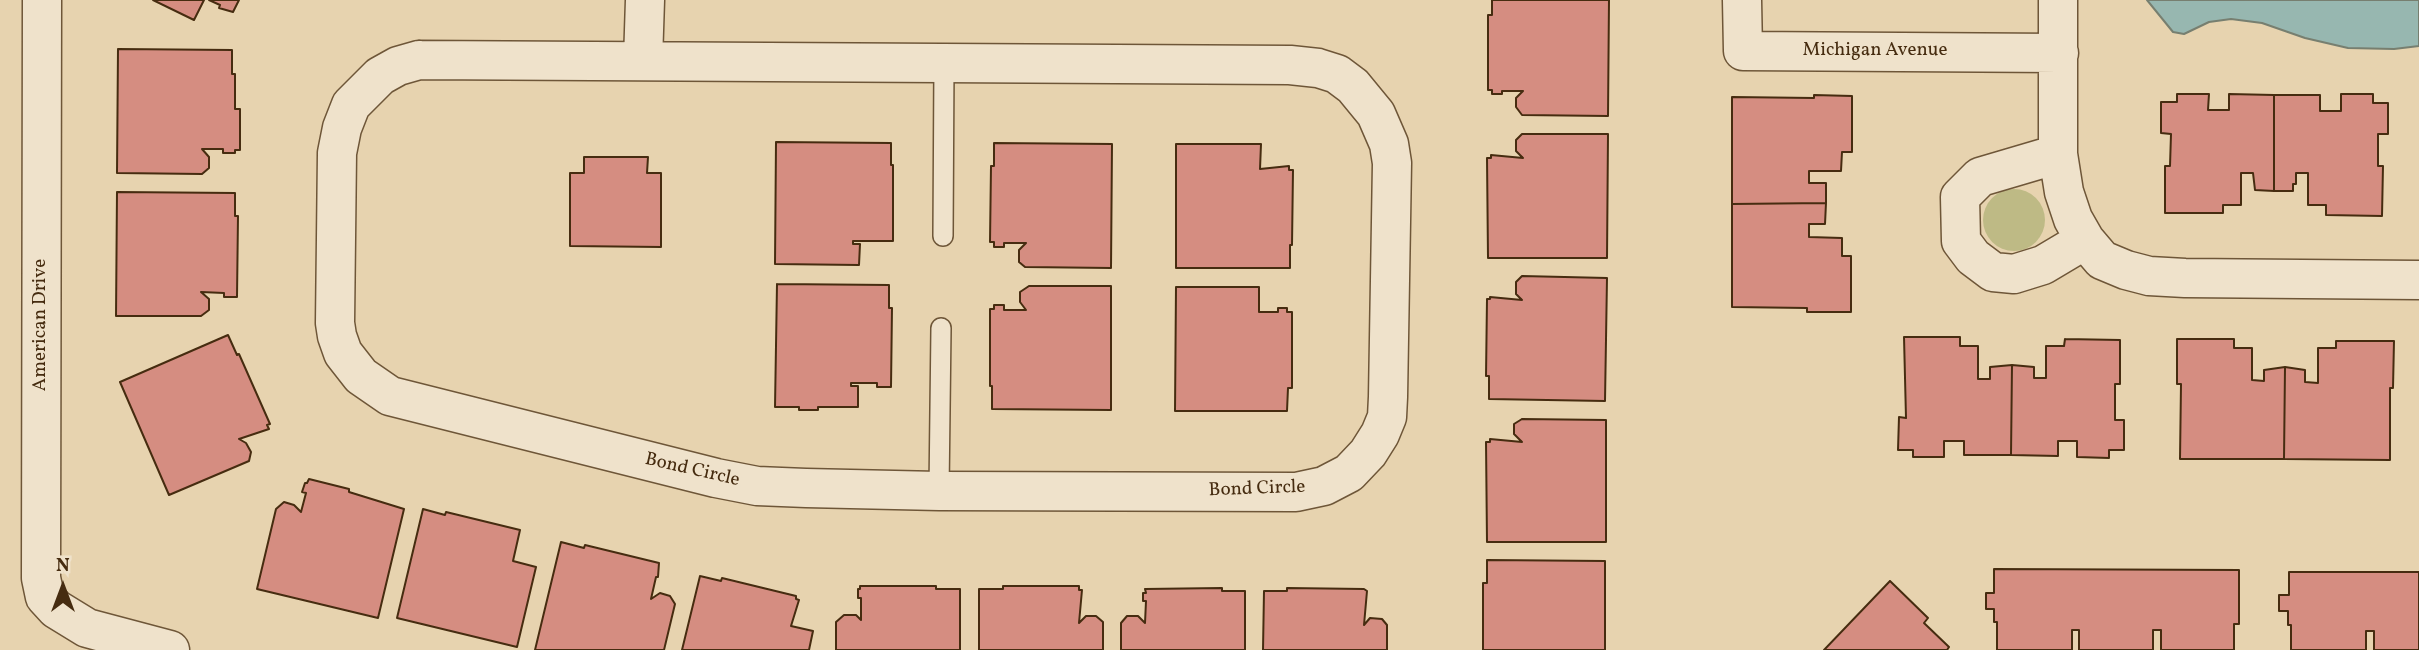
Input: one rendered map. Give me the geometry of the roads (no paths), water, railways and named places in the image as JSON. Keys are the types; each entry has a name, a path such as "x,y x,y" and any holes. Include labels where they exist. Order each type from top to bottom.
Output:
{"street":[{"name":"American Drive","path":"42,0 41,578 45,597 57,609 87,628 170,650"},
{"path":"643,61 645,0"},
{"name":"Michigan Avenue","path":"1742,0 1743,51 2059,53"},
{"path":"2058,0 2058,154 2064,192 2073,219 2085,240 2102,260 2149,276 2419,280"},
{"name":"Bond Circle","path":"419,60 643,61 1290,65 1318,68 1337,74 1353,86 1376,114 1392,163 1387,416 1380,434 1368,453 1349,473 1324,486 1296,492 939,491 757,486 390,396 360,376 343,353 335,323 337,153 342,128 351,105 380,76 398,66 419,60"},
{"path":"2058,154 1980,177 1960,197 1961,241 1973,257 1993,272 2014,274 2043,265 2085,240"}],"lane":[{"path":"943,236 944,63"},
{"path":"939,491 941,328"}],"water":[{"path":"2147,0 2419,0 2419,46 2394,49 2348,48 2305,38 2262,23 2231,19 2209,22 2184,34 2173,32"}]}
